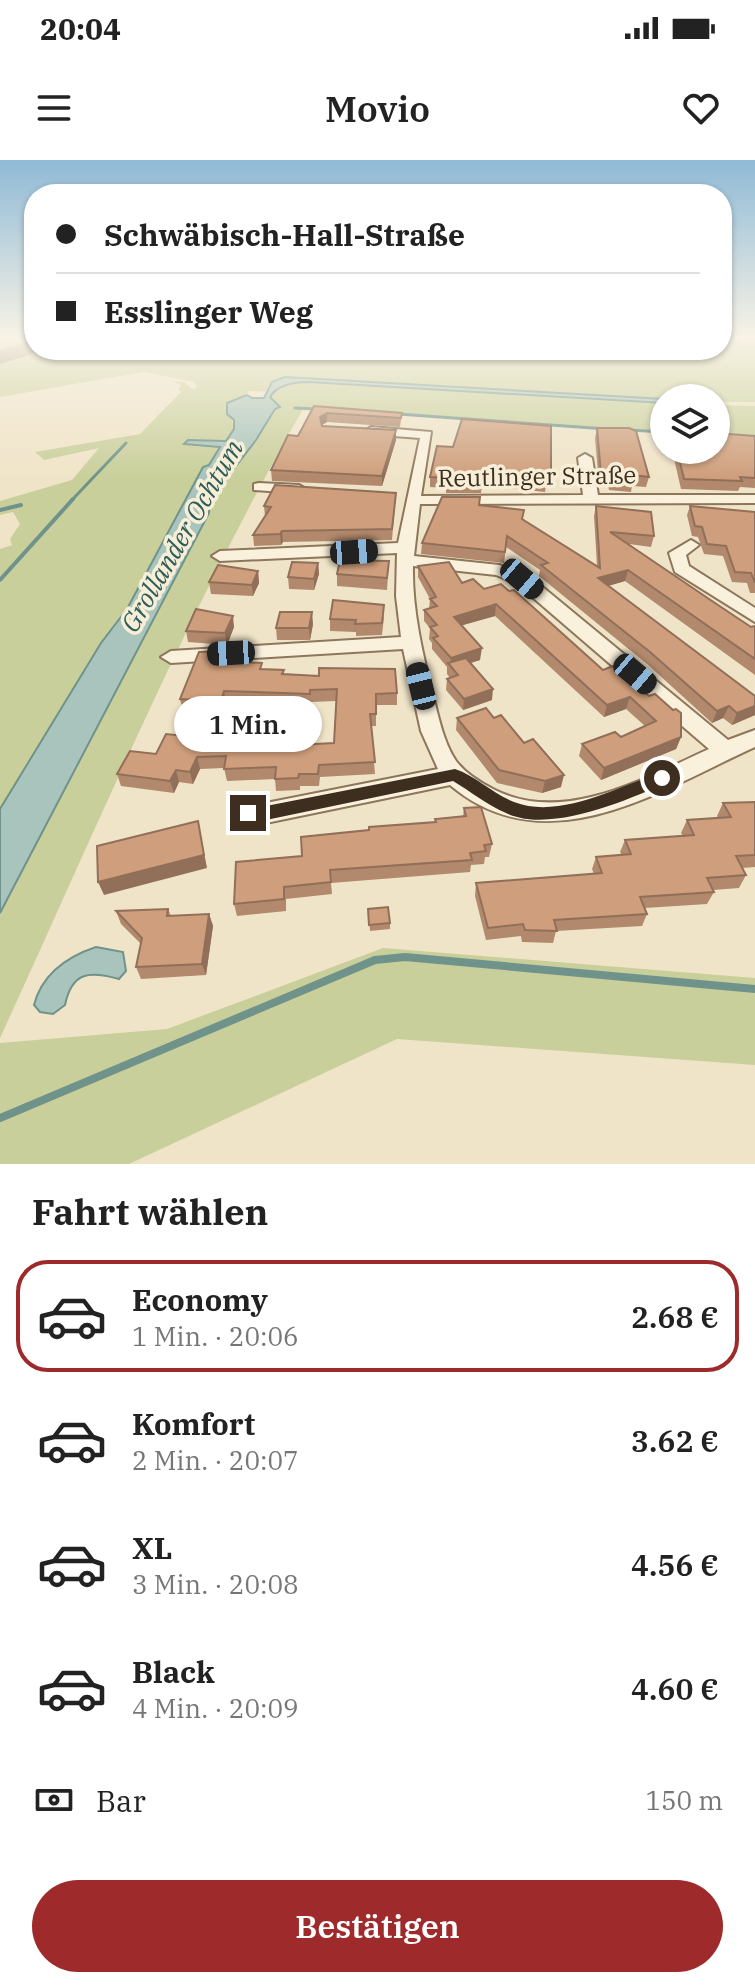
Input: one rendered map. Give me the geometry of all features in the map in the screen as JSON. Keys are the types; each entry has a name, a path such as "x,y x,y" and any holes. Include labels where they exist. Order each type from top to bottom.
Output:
{"street":[{"path":"355,431 427,435 408,497 405,609 410,643 441,754 455,775 512,809 529,813 558,812 618,798 755,738"},
{"path":"585,458 591,498"},
{"path":"259,487 311,490"},
{"name":"Reutlinger Straße","path":"408,497 755,499"},
{"path":"691,545 677,553 681,568 755,616"},
{"path":"220,556 406,554 499,570 522,579 725,750"},
{"path":"171,657 410,643"},
{"path":"248,813 266,813 455,775"}],"green space":[{"path":"0,384 76,384 0,397"},
{"path":"179,384 186,384 192,389 197,388 195,384 274,384 267,388 269,392 249,391 228,403 234,428 226,441 188,440 185,444 221,447 179,512 127,609 101,643 0,809 0,549 12,545 10,539 20,524 13,512 0,515 0,501 72,480 99,448 44,460 35,452 140,434 181,392"},
{"path":"340,384 650,402 650,431 303,409 182,641 0,1038 0,913 209,513 210,500 256,440 275,409 276,403 270,396 286,385"},
{"path":"411,384 755,384 755,402 730,402 730,384 650,384 650,398"},
{"path":"730,405 755,406 755,437 730,436"},
{"path":"383,948 755,978 755,1065 397,1039 129,1164 0,1164 0,1043 167,1029"}],"water":[{"name":"Grollander Ochtum","path":"271,384 291,384 278,389 270,397 280,407 275,409 256,440 210,500 209,513 0,913 0,809 101,643 127,609 203,467 209,465 220,447 184,444 188,440 226,441 234,429 234,420 227,414 227,403 247,395 264,398"},
{"path":"340,384 403,384 650,398 650,402"},
{"path":"96,947 123,952 126,971 119,979 84,976 72,985 65,1005 53,1014 40,1012 34,1005 49,976 65,962"}],"building":[{"path":"314,406 402,413 401,418 327,413 320,417 322,426 396,430 382,476 271,470 288,435 298,436"},
{"path":"462,419 551,426 551,475 546,475 546,482 483,475 482,483 446,483 448,478 430,477 437,446 453,447"},
{"path":"597,428 629,428 636,431 649,477 632,475 633,481 611,479 610,475 601,474"},
{"path":"730,434 755,436 755,478 740,477 742,481 684,479 680,464 730,464"},
{"path":"275,485 396,493 392,529 282,531 280,534 253,535 271,507 264,506"},
{"path":"442,497 480,497 479,505 524,510 522,519 600,568 596,506 651,512 654,536 610,532 751,627 755,626 755,659 628,570 598,578 755,696 755,706 737,713 729,706 717,711 650,652 541,565 548,563 507,536 505,552 422,543"},
{"path":"690,506 755,512 755,583 751,573 735,572 726,546 707,544 702,527 695,526"},
{"path":"340,560 389,561 387,578 337,574"},
{"path":"292,562 318,563 314,579 288,577"},
{"path":"449,562 462,583 473,579 484,589 501,584 509,591 514,590 603,670 613,666 649,696 655,694 673,710 676,709 681,713 681,737 604,768 582,744 615,732 621,737 656,721 630,697 607,705 496,604 454,617 482,648 451,658 433,638 438,636 430,627 437,625 424,610 437,606 430,599 436,597 418,566"},
{"path":"218,565 258,571 252,585 209,582"},
{"path":"333,600 384,605 382,623 355,624 356,620 330,619"},
{"path":"196,609 233,616 225,633 186,631"},
{"path":"280,612 312,612 309,628 276,628"},
{"path":"217,651 216,655 244,657 242,662 262,663 260,669 284,670 282,674 319,676 319,668 395,669 397,693 376,694 376,714 370,714 375,762 319,765 318,774 275,779 276,767 224,769 226,756 197,757 190,772 176,770 170,781 117,774 130,751 156,754 166,734 206,738 203,744 239,743 240,736 262,735 261,738 297,737 297,745 334,743 337,689 310,690 310,694 224,691 221,701 180,699 199,652"},
{"path":"466,658 493,689 464,699 447,679 458,675 448,663"},
{"path":"486,708 494,718 501,715 524,743 533,739 564,775 545,781 499,770 457,718"},
{"path":"755,802 755,855 736,856 746,875 707,878 714,892 640,897 647,914 554,920 557,931 525,930 523,924 488,928 476,883 602,873 596,857 631,854 625,840 694,835 687,820 731,817 723,803"},
{"path":"481,807 492,844 484,845 486,851 470,853 472,860 330,870 331,882 284,887 284,899 234,904 236,862 302,856 301,837 369,830 369,827 436,822 435,819 466,816 464,808"},
{"path":"198,821 204,855 98,882 97,846"},
{"path":"388,907 390,923 369,925 368,909"},
{"path":"168,909 167,916 209,914 202,964 136,967 142,938 116,911"}],"waterway":[{"path":"295,408 316,409"},
{"path":"398,414 607,429"},
{"path":"629,430 650,431"},
{"path":"71,501 126,443"},
{"path":"0,580 73,499"},
{"path":"0,510 21,505"},
{"path":"0,1118 375,960 405,957 755,989"}],"route":[{"path":"248,813 266,813 455,775 502,805 529,813 548,813 603,803 662,778"}]}
